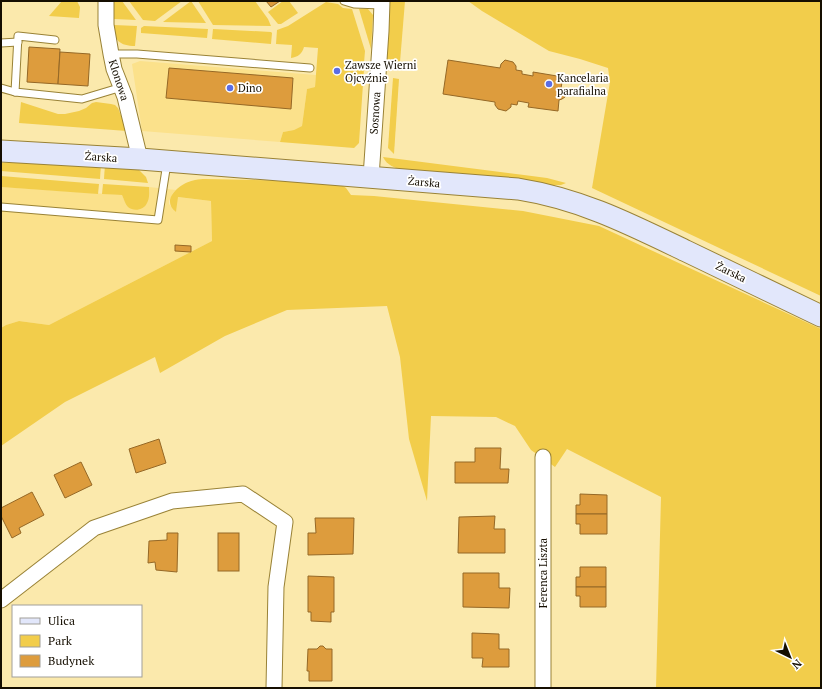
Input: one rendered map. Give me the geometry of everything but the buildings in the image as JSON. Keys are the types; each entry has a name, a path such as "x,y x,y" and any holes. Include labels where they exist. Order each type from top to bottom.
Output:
{"street":[{"name":"Klonowa","path":"106,1 106,25 110,54 114,69 126,97 140,159"},
{"name":"Sosnowa","path":"371,177 382,3"},
{"name":"Żarska","path":"1,151 140,159 518,189 573,202 622,220 821,316"},
{"name":"Ferenca Liszta","path":"543,457 543,688"},
{"path":"1,600 94,528 172,501 243,494 285,522 276,587 274,688"}],"lane":[{"path":"344,1 354,4 382,3"},
{"path":"16,92 18,36 55,40"},
{"path":"1,43 18,42"},
{"path":"110,54 137,54 310,68"},
{"path":"1,88 16,92 82,99 122,87"},
{"path":"1,207 158,220 167,162"}],"shaded area":[{"path":"140,61 316,75 315,87 307,89 302,126 294,130 283,132 280,142 142,131 132,64"},
{"path":"1,187 122,195 130,208 149,192 149,187 176,190 169,201 169,204 176,212 177,197 211,201 212,241 49,325 19,321 1,328"}],"green space":[{"path":"62,1 77,1 80,7 79,18 49,16"},
{"path":"114,1 122,1 136,20 114,19"},
{"path":"129,1 182,1 155,21 143,20"},
{"path":"191,1 206,23 163,22"},
{"path":"198,1 255,1 268,19 271,26 213,25"},
{"path":"283,1 289,1 298,13 281,24 278,24 268,12"},
{"path":"389,1 405,1 400,62 386,61"},
{"path":"468,1 821,1 821,296 592,188 610,82 608,68 549,51"},
{"path":"326,2 338,4 343,8 352,9 365,51 364,63 346,62 346,70 364,69 359,143 354,148 280,142 283,132 294,130 302,126 307,89 315,87 318,48 304,47 299,55 291,58 292,45 276,44 277,30 288,26"},
{"path":"359,9 368,9 373,15 371,49"},
{"path":"114,25 137,26 135,46 125,45 118,41 115,35"},
{"path":"144,26 208,29 207,38 141,33 141,28"},
{"path":"213,29 271,32 271,44 212,39"},
{"path":"393,78 399,79 394,154 388,148"},
{"path":"21,102 58,114 79,111 96,102 115,105 118,108 127,131 19,123"},
{"path":"383,157 547,178 566,183 561,185 549,185 403,170 391,166"},
{"path":"63,162 101,164 100,179 1,171 1,163"},
{"path":"105,164 138,169 146,177 148,183 104,179"},
{"path":"1,176 99,184 98,194 1,187"},
{"path":"205,179 314,181 340,184 346,188 351,195 523,211 599,226 821,329 821,688 656,688 661,497 567,449 555,467 531,450 515,426 496,417 431,416 427,501 409,439 400,357 387,306 287,310 225,336 160,373 155,357 65,402 1,446 1,328 19,321 49,325 212,241 211,201 178,197 176,212 171,207 170,202 174,192 184,184 190,181"},
{"path":"103,184 149,187 148,201 141,209 130,209 122,195 102,194"}],"place":[{"name":"Zawsze Wierni Ojcyźnie","path":"337,71"},
{"name":"Kancelaria parafialna","path":"549,84"},
{"name":"Dino","path":"230,88"}]}
